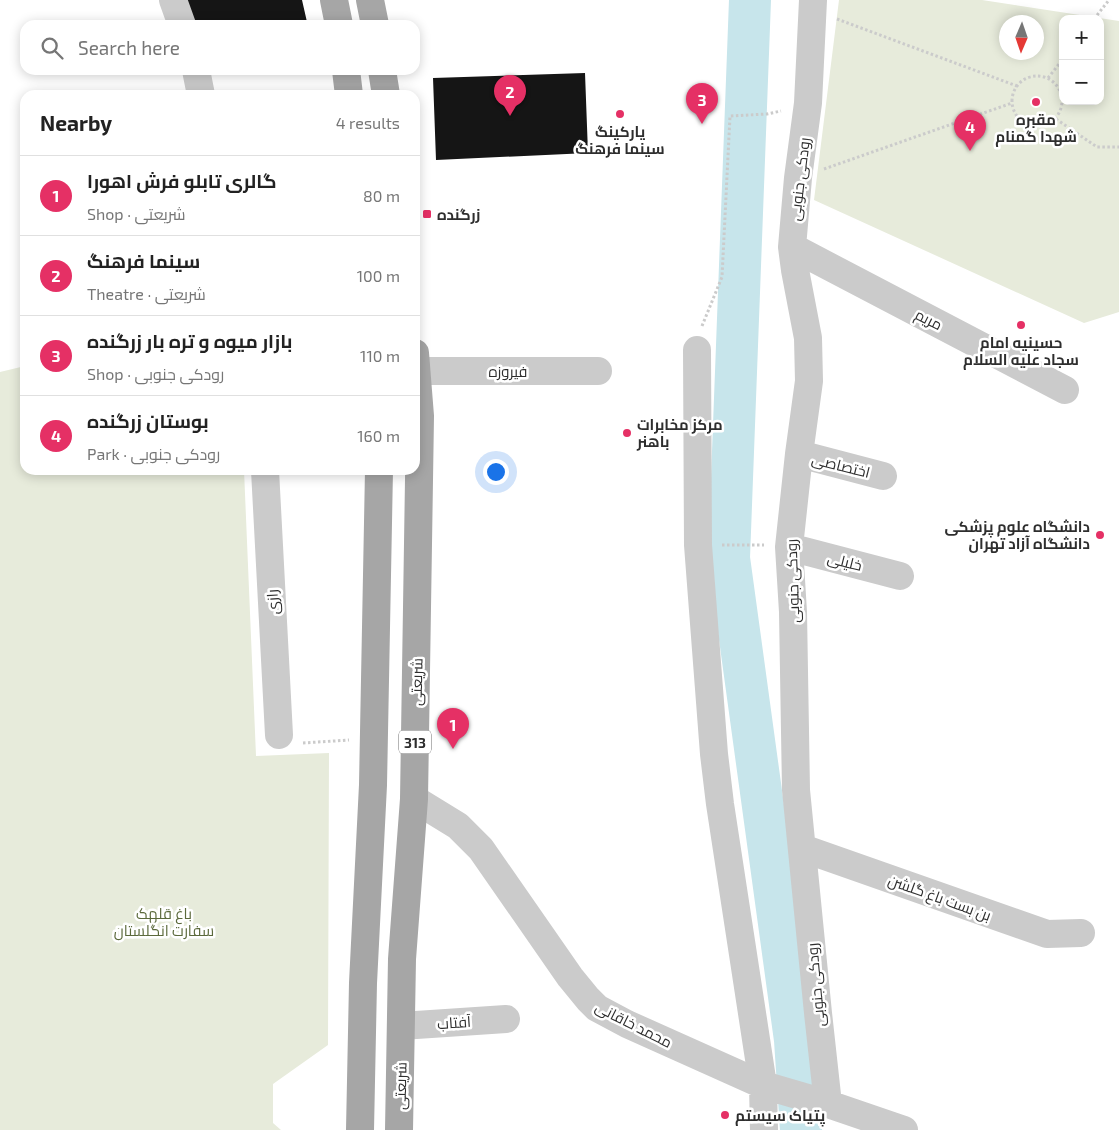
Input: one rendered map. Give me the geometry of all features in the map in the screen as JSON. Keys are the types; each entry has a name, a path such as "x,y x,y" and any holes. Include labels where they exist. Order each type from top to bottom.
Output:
{"main road":[{"path":"334,0 339,20"},
{"path":"370,0 374,20"},
{"path":"347,75 348,90"},
{"path":"383,75 385,90"},
{"name":"شریعتی","path":"399,1130 402,959 414,799 420,416"},
{"path":"360,1130 363,983 373,785 379,475"},
{"path":"373,785 414,799"}],"street":[{"path":"173,0 180,20"},
{"name":"رودکی جنوبی","path":"813,5 808,103 798,178 792,248 808,338 810,381 798,454 778,546 790,576 793,612 796,790 828,1104"},
{"path":"197,75 200,90"},
{"name":"مریم","path":"792,248 1065,390"},
{"path":"697,350 698,545 714,754 763,1085 764,1130"},
{"name":"فیروزه","path":"420,362 598,371"},
{"name":"اختصاصی","path":"798,454 883,476"},
{"name":"رازی","path":"265,475 279,735"},
{"name":"خلیلی","path":"778,546 900,576"},
{"name":"محمد خاقانی","path":"414,799 458,826 481,850 570,977 597,1008 627,1024 763,1085 828,1104 863,1123 904,1130"},
{"name":"بن بست باغ گلشن","path":"802,848 1047,934 1081,932"},
{"name":"آفتاب","path":"401,1026 506,1019"}],"path":[{"path":"1097,15 1109,0"},
{"path":"813,5 1017,86"},
{"path":"1048,78 1062,60"},
{"path":"1040,76 1048,78 1054,82 1062,96 1063,104 1060,112 1056,119 1049,124 1033,126 1025,124 1018,118 1012,103 1013,94 1017,86 1023,80 1031,77 1040,76"},
{"path":"798,178 1012,103"},
{"path":"697,350 697,338 722,277 730,116 767,114"},
{"path":"1056,119 1097,147 1119,147"},
{"path":"720,545 778,546"},
{"path":"279,735 280,745 374,738"}],"green space":[{"path":"839,0 982,0 1080,15 1059,15 1059,105 1104,105 1104,19 1119,21 1119,312 1084,323 814,200"},
{"name":"باغ قلهک سفارت انگلستان","path":"20,367 20,475 244,475 256,756 329,753 328,1045 273,1084 273,1123 281,1130 0,1130 0,372"}],"building":[{"path":"186,0 302,0 307,20 192,20"},
{"path":"585,73 588,153 436,160 433,78"}],"waterway":[{"path":"750,0 729,558 795,1040 801,1130"}],"place":[{"name":"مقبره شهدا گمنام","path":"1036,102"},
{"name":"پارکینگ سینما فرهنگ","path":"620,114"},
{"name":"سینما فرهنگ","path":"510,116"},
{"name":"بازار میوه و تره بار زرگنده","path":"702,124"},
{"name":"بوستان زرگنده","path":"970,151"},
{"name":"زرگنده","path":"427,214"},
{"name":"حسینیه امام سجاد علیه السلام","path":"1021,325"},
{"name":"مرکز مخابرات باهنر","path":"627,433"},
{"name":"دانشگاه علوم پزشکی دانشگاه آزاد تهران","path":"1100,535"},
{"name":"گالری تابلو فرش اهورا","path":"453,749"},
{"name":"پتیاک سیستم","path":"725,1115"}]}
